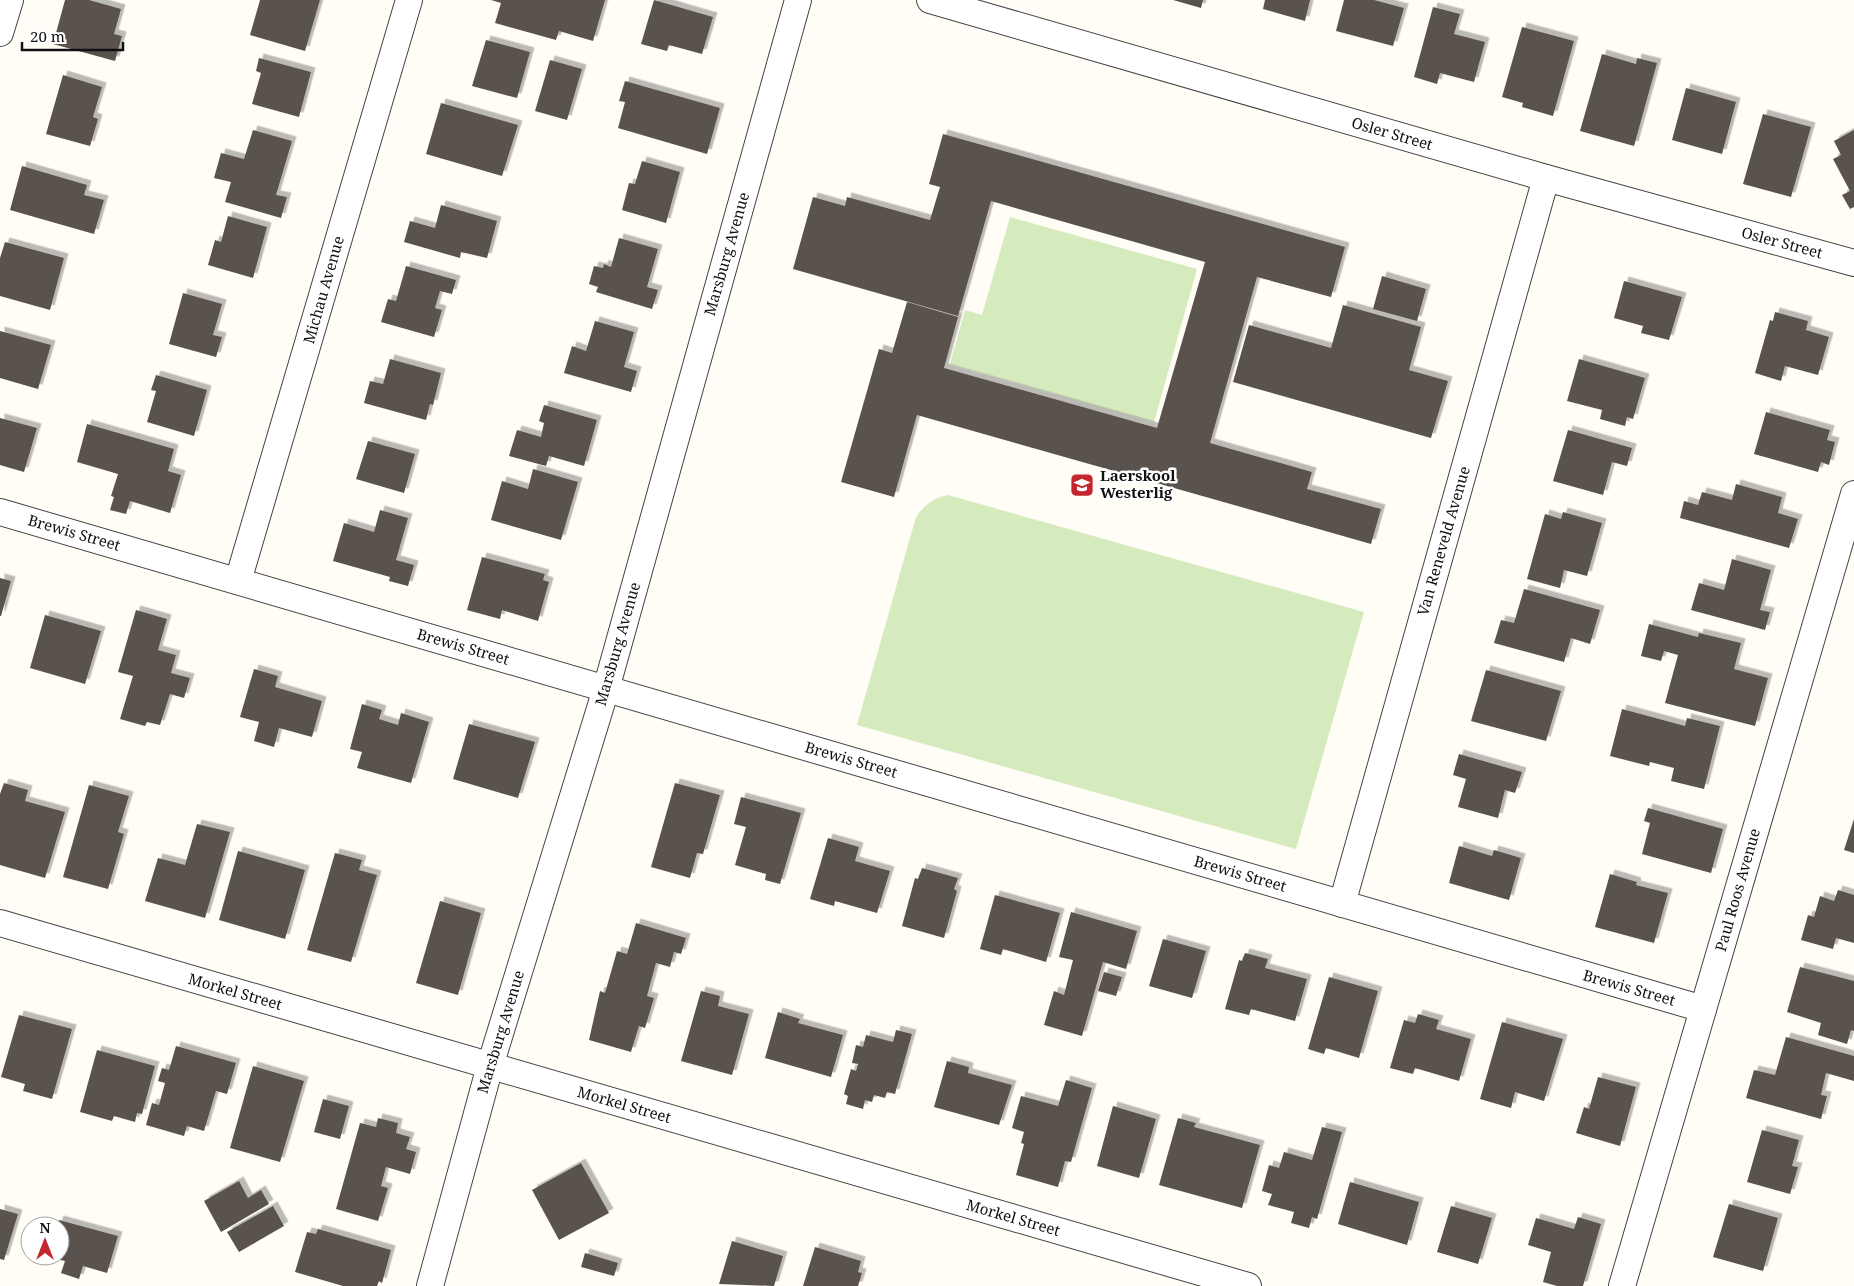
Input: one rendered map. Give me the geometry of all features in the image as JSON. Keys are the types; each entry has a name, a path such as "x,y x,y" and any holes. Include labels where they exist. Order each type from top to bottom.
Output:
{"street":[{"path":"0,33 10,0"},
{"name":"Michau Avenue","path":"238,581 410,0"},
{"name":"Marsburg Avenue","path":"430,1286 490,1066 606,689 798,0"},
{"name":"Osler Street","path":"930,0 1546,178 1854,263"},
{"name":"Van Reneveld Avenue","path":"1342,904 1546,178"},
{"name":"Paul Roos Avenue","path":"1622,1286 1854,494"},
{"name":"Brewis Street","path":"0,512 1703,1009"},
{"name":"Morkel Street","path":"0,923 1248,1286"}],"green space":[{"path":"1010,217 1197,269 1154,422 950,364 965,310 982,315"},
{"path":"948,495 1364,612 1296,849 857,725 916,517 930,502"}],"building":[{"path":"65,0 89,0 121,9 114,34 122,36 115,61 53,44"},
{"path":"260,0 320,0 305,51 250,35"},
{"path":"491,0 605,0 593,41 559,31 556,40 495,23 501,3"},
{"path":"654,0 713,17 702,54 669,45 667,51 641,44"},
{"path":"1173,0 1203,0 1201,8"},
{"path":"1265,0 1310,0 1305,21 1263,9"},
{"path":"1344,0 1374,0 1404,8 1393,46 1336,31"},
{"path":"1433,7 1460,14 1454,34 1485,42 1474,82 1440,73 1437,84 1414,77"},
{"path":"1522,27 1574,41 1553,116 1522,107 1523,103 1502,97"},
{"path":"486,40 530,52 517,98 472,86"},
{"path":"1602,54 1636,64 1637,58 1657,63 1634,146 1580,131"},
{"path":"259,58 311,72 299,117 252,104 261,73 256,71"},
{"path":"550,60 582,69 567,120 535,111"},
{"path":"63,75 102,87 93,117 98,119 90,146 46,134"},
{"path":"625,81 720,108 707,154 618,128 625,102 619,101"},
{"path":"1686,88 1736,102 1722,154 1672,140"},
{"path":"441,103 518,125 502,176 426,154"},
{"path":"1763,114 1811,127 1791,197 1743,184"},
{"path":"253,130 292,141 276,195 287,197 281,218 225,202 231,182 214,178 221,153 244,159"},
{"path":"1854,130 1854,207 1850,209 1842,195 1850,191 1833,159 1841,155 1834,141"},
{"path":"943,134 1345,247 1331,297 1257,277 1210,443 1312,472 1307,489 1381,509 1371,544 917,415 894,497 841,482 879,349 892,353 907,302 958,317 944,368 1157,428 1205,262 991,201 958,316 793,269 813,197 845,206 847,197 930,220 940,187 929,184"},
{"path":"642,161 680,172 666,223 622,210 629,183 635,184"},
{"path":"22,166 87,185 84,195 104,200 94,234 10,210"},
{"path":"441,205 497,221 487,258 461,252 460,258 404,242 410,221 435,228"},
{"path":"228,216 267,227 253,278 208,265 215,240 221,242"},
{"path":"619,238 658,249 647,287 658,290 652,309 596,292 598,287 589,284 594,266 603,268 604,264 611,267"},
{"path":"5,242 64,258 50,310 0,296 0,258"},
{"path":"406,266 456,280 452,294 440,291 435,308 442,310 434,337 381,322 388,299 396,301"},
{"path":"1382,276 1426,289 1417,321 1373,309"},
{"path":"1624,281 1682,297 1669,340 1641,333 1643,326 1614,318"},
{"path":"183,293 222,304 213,335 222,337 216,357 169,344"},
{"path":"1343,305 1421,327 1409,370 1448,381 1431,438 1233,382 1249,325 1331,348"},
{"path":"1775,312 1808,321 1806,330 1829,337 1818,375 1785,366 1781,381 1755,373 1770,320 1773,321"},
{"path":"595,321 634,332 624,367 637,371 631,392 564,373 572,346 586,351"},
{"path":"0,331 51,345 38,389 0,378"},
{"path":"390,359 441,373 433,405 430,404 426,420 364,403 370,381 383,384"},
{"path":"1579,359 1645,378 1633,419 1627,417 1625,426 1600,419 1602,410 1567,401"},
{"path":"156,375 207,390 194,436 147,422 156,391 151,390"},
{"path":"544,405 597,420 584,466 549,456 546,466 509,456 517,430 541,437 544,423 539,421"},
{"path":"1766,412 1830,430 1827,440 1835,442 1829,465 1821,462 1818,472 1754,454"},
{"path":"0,418 37,428 24,472 0,465"},
{"path":"87,424 174,449 168,471 181,475 170,513 130,501 126,514 110,510 114,497 111,496 118,474 77,462"},
{"path":"1568,430 1632,448 1627,466 1612,462 1603,495 1553,481"},
{"path":"368,441 415,454 404,493 356,479"},
{"path":"533,469 578,482 561,540 491,520 502,481 528,489"},
{"path":"1736,484 1782,497 1778,513 1798,519 1789,548 1680,518 1684,501 1698,505 1702,492 1732,500"},
{"path":"380,510 408,518 396,560 414,565 408,586 389,581 390,577 333,561 344,523 374,532"},
{"path":"1563,512 1602,523 1587,576 1564,570 1560,588 1527,579 1545,514 1561,519"},
{"path":"482,557 545,574 543,580 549,582 538,621 502,610 500,619 467,610"},
{"path":"1732,559 1771,570 1760,610 1770,612 1765,630 1691,610 1699,583 1724,590"},
{"path":"0,578 11,581 1,616 0,616"},
{"path":"1524,589 1600,610 1590,644 1571,638 1564,662 1494,643 1501,620 1514,623"},
{"path":"136,610 167,619 158,650 176,655 171,673 190,678 184,698 170,694 160,725 147,722 145,726 120,719 133,676 118,672"},
{"path":"45,615 101,631 85,684 30,668"},
{"path":"1649,624 1698,637 1699,633 1741,643 1734,669 1768,678 1755,726 1665,703 1678,655 1664,651 1661,661 1641,656"},
{"path":"254,669 278,676 275,687 322,701 312,737 279,728 274,747 254,741 259,722 240,717"},
{"path":"1486,670 1561,691 1546,741 1471,721"},
{"path":"362,704 382,710 379,719 398,725 401,713 429,722 411,783 357,768 362,752 350,749"},
{"path":"1622,709 1685,726 1687,718 1720,726 1704,789 1671,781 1674,768 1650,762 1649,766 1610,756"},
{"path":"469,724 535,742 518,798 453,779"},
{"path":"1459,754 1522,772 1515,793 1505,790 1498,818 1458,807 1466,779 1453,775"},
{"path":"4,783 28,790 25,801 65,812 45,878 0,865 0,794"},
{"path":"675,783 720,795 703,854 697,853 690,878 651,867"},
{"path":"89,785 129,796 118,832 124,834 108,889 63,877"},
{"path":"741,797 801,813 780,884 765,880 766,874 735,865 746,827 734,824"},
{"path":"1648,808 1723,829 1711,873 1642,854 1650,823 1644,821"},
{"path":"1854,819 1854,853 1844,850"},
{"path":"197,824 230,832 205,918 145,901 158,858 185,865"},
{"path":"828,838 859,847 855,861 890,871 877,913 835,901 834,906 810,899"},
{"path":"1459,846 1492,856 1494,850 1521,858 1509,900 1449,883"},
{"path":"238,851 305,870 285,939 219,920"},
{"path":"335,853 362,860 359,870 377,875 351,962 307,950"},
{"path":"922,868 958,878 954,889 957,891 944,938 902,926 915,878 918,879"},
{"path":"1610,874 1637,882 1636,885 1668,893 1654,943 1595,927"},
{"path":"1838,890 1854,895 1854,943 1836,938 1833,949 1801,940 1808,915 1814,917 1820,896 1834,901"},
{"path":"995,895 1060,913 1046,962 1003,949 1001,955 980,949"},
{"path":"440,901 481,913 458,995 416,983"},
{"path":"1071,912 1137,931 1126,969 1103,962 1082,1036 1044,1025 1054,991 1064,995 1073,960 1059,957"},
{"path":"636,923 686,938 681,954 674,952 670,967 656,963 647,996 654,998 645,1028 639,1026 631,1052 589,1040 600,991 605,993 617,951 627,954"},
{"path":"1163,939 1206,951 1192,998 1149,986"},
{"path":"1245,953 1268,959 1265,968 1307,979 1295,1021 1251,1009 1249,1015 1225,1009 1239,960 1242,961"},
{"path":"1800,967 1854,981 1854,1031 1851,1030 1847,1044 1818,1035 1821,1023 1787,1012"},
{"path":"1104,972 1122,977 1116,996 1098,991"},
{"path":"1329,977 1378,991 1359,1058 1326,1048 1324,1054 1308,1049"},
{"path":"701,991 720,996 718,1006 749,1014 732,1075 681,1061"},
{"path":"778,1012 800,1019 798,1023 843,1035 831,1077 765,1058"},
{"path":"1418,1014 1439,1020 1436,1029 1471,1039 1459,1081 1415,1068 1413,1074 1390,1068 1404,1020 1415,1023"},
{"path":"19,1015 72,1029 52,1099 23,1091 25,1084 1,1077"},
{"path":"1502,1022 1563,1039 1544,1101 1515,1092 1511,1108 1480,1099"},
{"path":"896,1030 912,1034 895,1094 887,1092 885,1098 874,1095 872,1102 865,1100 863,1109 846,1104 848,1096 844,1094 851,1069 856,1071 858,1064 852,1063 856,1045 863,1047 866,1035 893,1042"},
{"path":"1786,1037 1854,1056 1854,1081 1826,1073 1821,1095 1827,1096 1821,1119 1746,1098 1754,1070 1775,1075"},
{"path":"176,1046 236,1063 227,1094 216,1091 204,1131 187,1126 184,1136 146,1125 152,1103 159,1105 165,1083 158,1081 162,1068 169,1070"},
{"path":"97,1050 155,1066 142,1114 137,1113 135,1122 114,1116 112,1121 80,1112"},
{"path":"947,1061 969,1067 968,1073 1012,1085 999,1125 934,1107"},
{"path":"253,1066 304,1081 280,1162 230,1148"},
{"path":"1598,1077 1636,1087 1620,1146 1576,1133 1584,1107 1589,1109"},
{"path":"1066,1080 1092,1088 1071,1162 1065,1161 1058,1187 1016,1175 1024,1144 1021,1143 1024,1132 1012,1128 1021,1096 1058,1106"},
{"path":"323,1099 349,1106 340,1139 314,1132"},
{"path":"1113,1106 1156,1119 1139,1178 1097,1166"},
{"path":"378,1118 398,1123 396,1133 410,1137 406,1149 416,1152 410,1174 386,1167 381,1186 388,1188 378,1221 336,1209 360,1123 376,1127"},
{"path":"1178,1118 1196,1123 1194,1127 1260,1145 1242,1208 1159,1185"},
{"path":"1322,1127 1342,1132 1317,1219 1312,1217 1309,1228 1291,1223 1294,1212 1268,1205 1272,1194 1262,1191 1269,1165 1279,1168 1284,1152 1312,1160"},
{"path":"1762,1130 1799,1140 1792,1166 1798,1167 1790,1194 1747,1182"},
{"path":"581,1163 609,1213 559,1240 532,1190"},
{"path":"239,1181 248,1198 261,1190 269,1204 221,1232 204,1201"},
{"path":"1350,1182 1419,1202 1407,1245 1338,1224"},
{"path":"1729,1204 1778,1218 1763,1271 1713,1257"},
{"path":"273,1206 284,1226 239,1252 227,1232"},
{"path":"1451,1206 1492,1218 1478,1264 1437,1252"},
{"path":"0,1209 18,1214 4,1260 0,1259"},
{"path":"1578,1217 1601,1224 1583,1286 1557,1286 1543,1282 1551,1252 1528,1245 1536,1218 1574,1229"},
{"path":"70,1223 118,1236 107,1273 83,1266 79,1279 61,1273 63,1266 70,1266"},
{"path":"318,1229 391,1250 382,1283 379,1281 377,1286 343,1286 295,1272 307,1232 316,1234"},
{"path":"732,1241 783,1256 774,1286 719,1284"},
{"path":"815,1247 861,1261 858,1272 862,1273 858,1286 803,1286"},
{"path":"585,1253 618,1263 614,1276 581,1267"}],"place":[{"name":"Laerskool Westerlig","path":"1082,485"}]}
